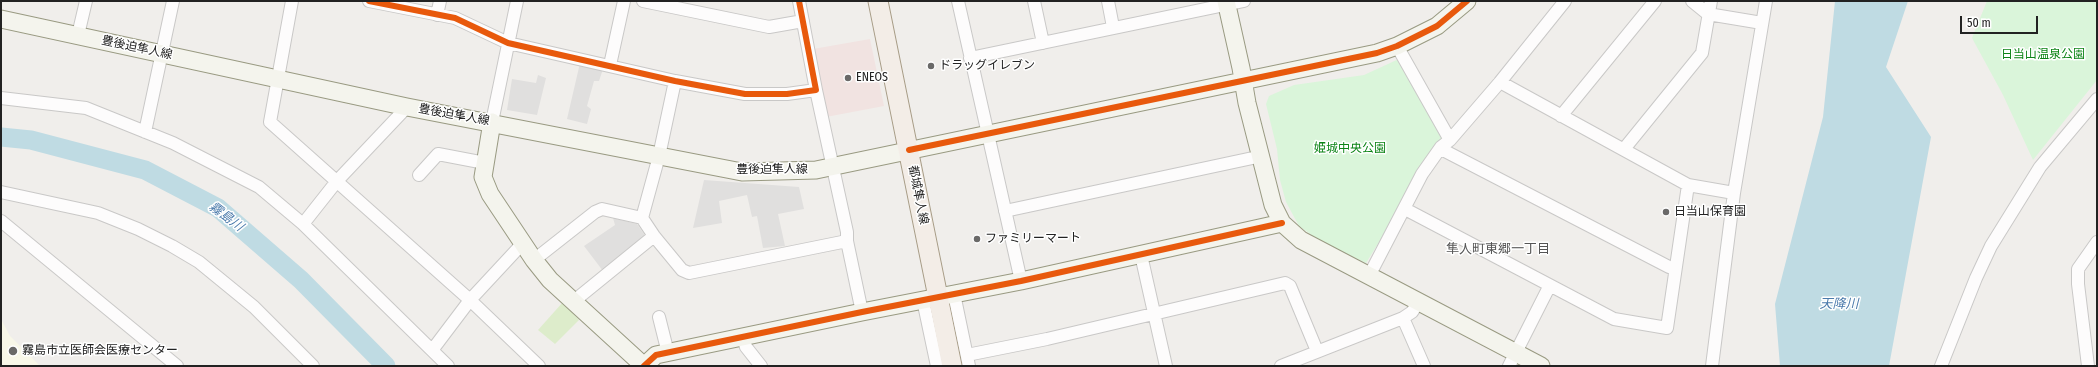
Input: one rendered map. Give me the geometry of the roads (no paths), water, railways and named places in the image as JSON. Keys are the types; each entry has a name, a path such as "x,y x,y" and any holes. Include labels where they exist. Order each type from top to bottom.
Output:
{"main road":[{"name":"都城隼人線","path":"878,1 938,297 962,362"}],"street":[{"path":"78,35 86,1"},
{"path":"145,132 173,1"},
{"path":"292,1 270,122 337,180 470,300 539,366"},
{"path":"370,1 455,18 508,42 675,81 746,94 787,94 816,90"},
{"path":"438,15 440,1"},
{"path":"517,1 492,122 483,177 490,194 534,260 550,280 644,366 656,355 862,312 1021,281 1282,223"},
{"path":"610,65 624,1"},
{"path":"643,1 769,27 803,21"},
{"path":"799,1 862,312"},
{"path":"958,1 1021,281"},
{"path":"1034,1 1042,43"},
{"path":"1108,1 1113,27"},
{"path":"970,58 1226,3 1244,1"},
{"name":"豊後迫隼人線","path":"1,19 406,107 492,122 742,172 816,170 833,167 1377,53 1397,46 1437,26 1467,1"},
{"path":"1369,276 1422,174 1445,143 1500,82 1565,1"},
{"path":"1561,116 1655,1"},
{"path":"1692,1 1708,14 1762,23"},
{"path":"1624,149 1702,52 1711,1"},
{"path":"1712,366 1734,193 1766,1"},
{"path":"1226,3 1247,103 1262,156 1273,205 1282,223 1301,240 1418,303 1512,360 1540,366"},
{"path":"1397,46 1445,143"},
{"path":"642,218 659,156 675,81"},
{"path":"1500,82 1688,185 1734,193"},
{"path":"1,98 86,108 173,143 259,187 303,224 433,349 448,366"},
{"path":"1941,366 1976,278 1991,246 2040,168 2097,99"},
{"path":"303,224 337,180 406,107"},
{"path":"1445,143 1441,149 1448,153 1668,266 1675,268"},
{"path":"419,175 438,154 485,163"},
{"path":"1005,211 1262,156"},
{"path":"1405,209 1549,287 1614,319 1667,328 1688,185"},
{"path":"1,192 98,214 138,229 172,246 199,262 254,307 313,366"},
{"path":"534,260 595,212 602,209 642,218 654,236 682,270 689,273 847,241"},
{"path":"1,221 177,366"},
{"path":"574,301 654,236"},
{"path":"2088,366 2078,284 2078,269 2097,242"},
{"path":"433,349 470,300 523,243"},
{"path":"1141,255 1166,366"},
{"path":"962,362 1154,313 1285,283 1290,286 1317,351"},
{"path":"1512,360 1549,287"},
{"path":"937,366 938,297"},
{"path":"1281,366 1403,318 1412,312 1418,303"},
{"path":"659,317 668,353"},
{"path":"1403,318 1424,366"},
{"path":"743,338 746,347 761,366"}],"water":[{"name":"天降川","path":"1835,1 1908,1 1886,67 1931,137 1889,366 1780,366 1775,304 1823,117"}],"waterway":[{"name":"霧島川","path":"1,137 31,140 145,170 218,208 301,280 386,366"}],"place":[{"name":"ドラッグイレブン","path":"931,66"},
{"name":"ENEOS","path":"848,78"},
{"name":"日当山保育園","path":"1666,212"},
{"name":"ファミリーマート","path":"977,239"},
{"name":"霧島市立医師会医療センター","path":"13,351"}],"district":[{"name":"隼人町東郷一丁目","path":"1498,249"}],"park label":[{"name":"日当山温泉公園","path":"2043,55"},
{"name":"姫城中央公園","path":"1350,149"}]}
